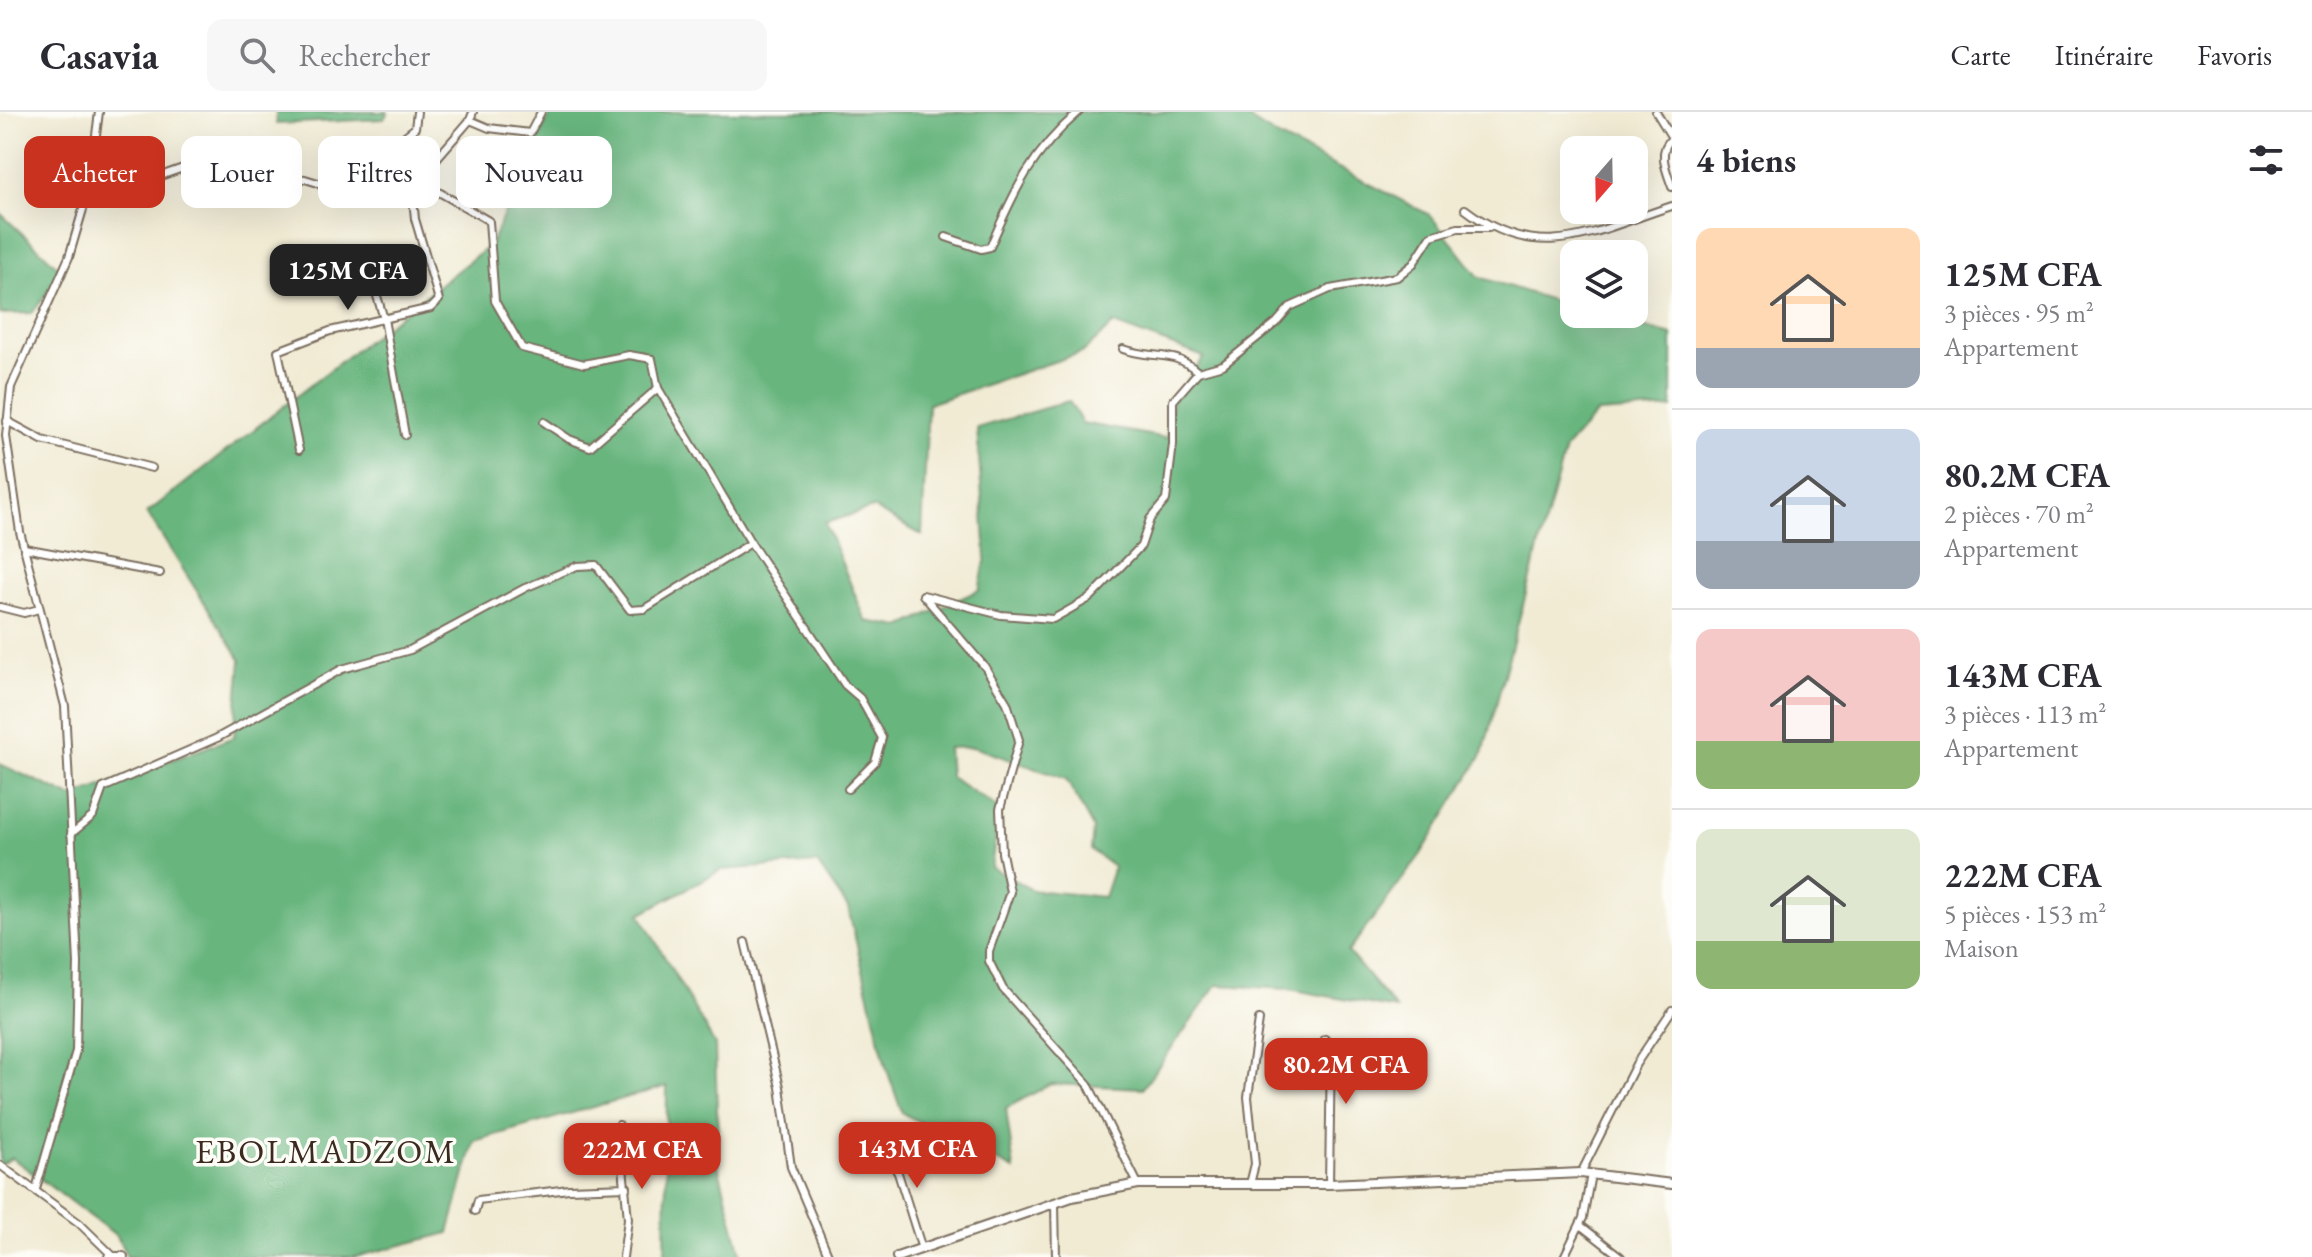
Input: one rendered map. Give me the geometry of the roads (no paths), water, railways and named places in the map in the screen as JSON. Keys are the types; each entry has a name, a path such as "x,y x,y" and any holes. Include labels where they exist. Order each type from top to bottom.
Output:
{"street":[{"path":"96,136 99,112"},
{"path":"165,174 183,168 305,179 318,183 335,196 383,193 380,171 389,148 415,128 417,112"},
{"path":"440,154 472,116 489,128 530,133 541,112"},
{"path":"946,237 981,249 990,247 1019,180 1052,135 1079,112"},
{"path":"1656,112 1672,138 1664,147 1663,159 1672,187"},
{"path":"440,194 489,221 495,301 522,348 584,364 629,355 652,359 658,388 751,543 845,685 860,698 882,738 875,762 848,789"},
{"path":"1138,1184 1088,1084 1003,989 989,961 989,951 1010,892 1002,853 1000,809 1019,740 1007,703 985,667 923,595 1001,615 1053,619 1090,598 1141,546 1150,519 1166,500 1173,444 1173,401 1198,372 1223,365 1277,322 1290,307 1330,289 1397,277 1413,264 1431,236 1458,228 1489,228 1543,241 1563,241 1672,206"},
{"path":"36,1189 76,1051 78,963 65,706 24,548 3,436 11,387 69,257 83,208"},
{"path":"299,450 278,351 330,331 431,308 439,300 414,208"},
{"path":"1465,209 1489,228"},
{"path":"370,273 384,319 405,435"},
{"path":"1123,349 1136,354 1184,358 1198,372"},
{"path":"544,422 569,439 590,447 658,388"},
{"path":"7,421 42,440 152,468"},
{"path":"71,833 93,816 103,788 217,738 342,669 410,650 525,588 577,566 596,565 630,610 644,609 751,543"},
{"path":"24,548 160,573"},
{"path":"0,607 24,613 39,609"},
{"path":"745,942 780,1087 791,1167 829,1257"},
{"path":"1564,1257 1580,1225 1586,1174 1636,1064 1672,1010"},
{"path":"1250,1184 1255,1164 1248,1097 1259,1020"},
{"path":"1325,1039 1331,1047 1329,1184"},
{"path":"619,1125 627,1187 623,1257"},
{"path":"882,1145 898,1173 922,1249"},
{"path":"0,1165 36,1189 111,1256 123,1257"},
{"path":"897,1257 1055,1203 1138,1184 1329,1184 1586,1174 1672,1184"},
{"path":"475,1211 478,1200 511,1194 627,1187"},
{"path":"1055,1203 1056,1257"},
{"path":"1580,1225 1621,1257"}],"district":[{"name":"EBOLMADZOM","path":"326,1151"}]}
